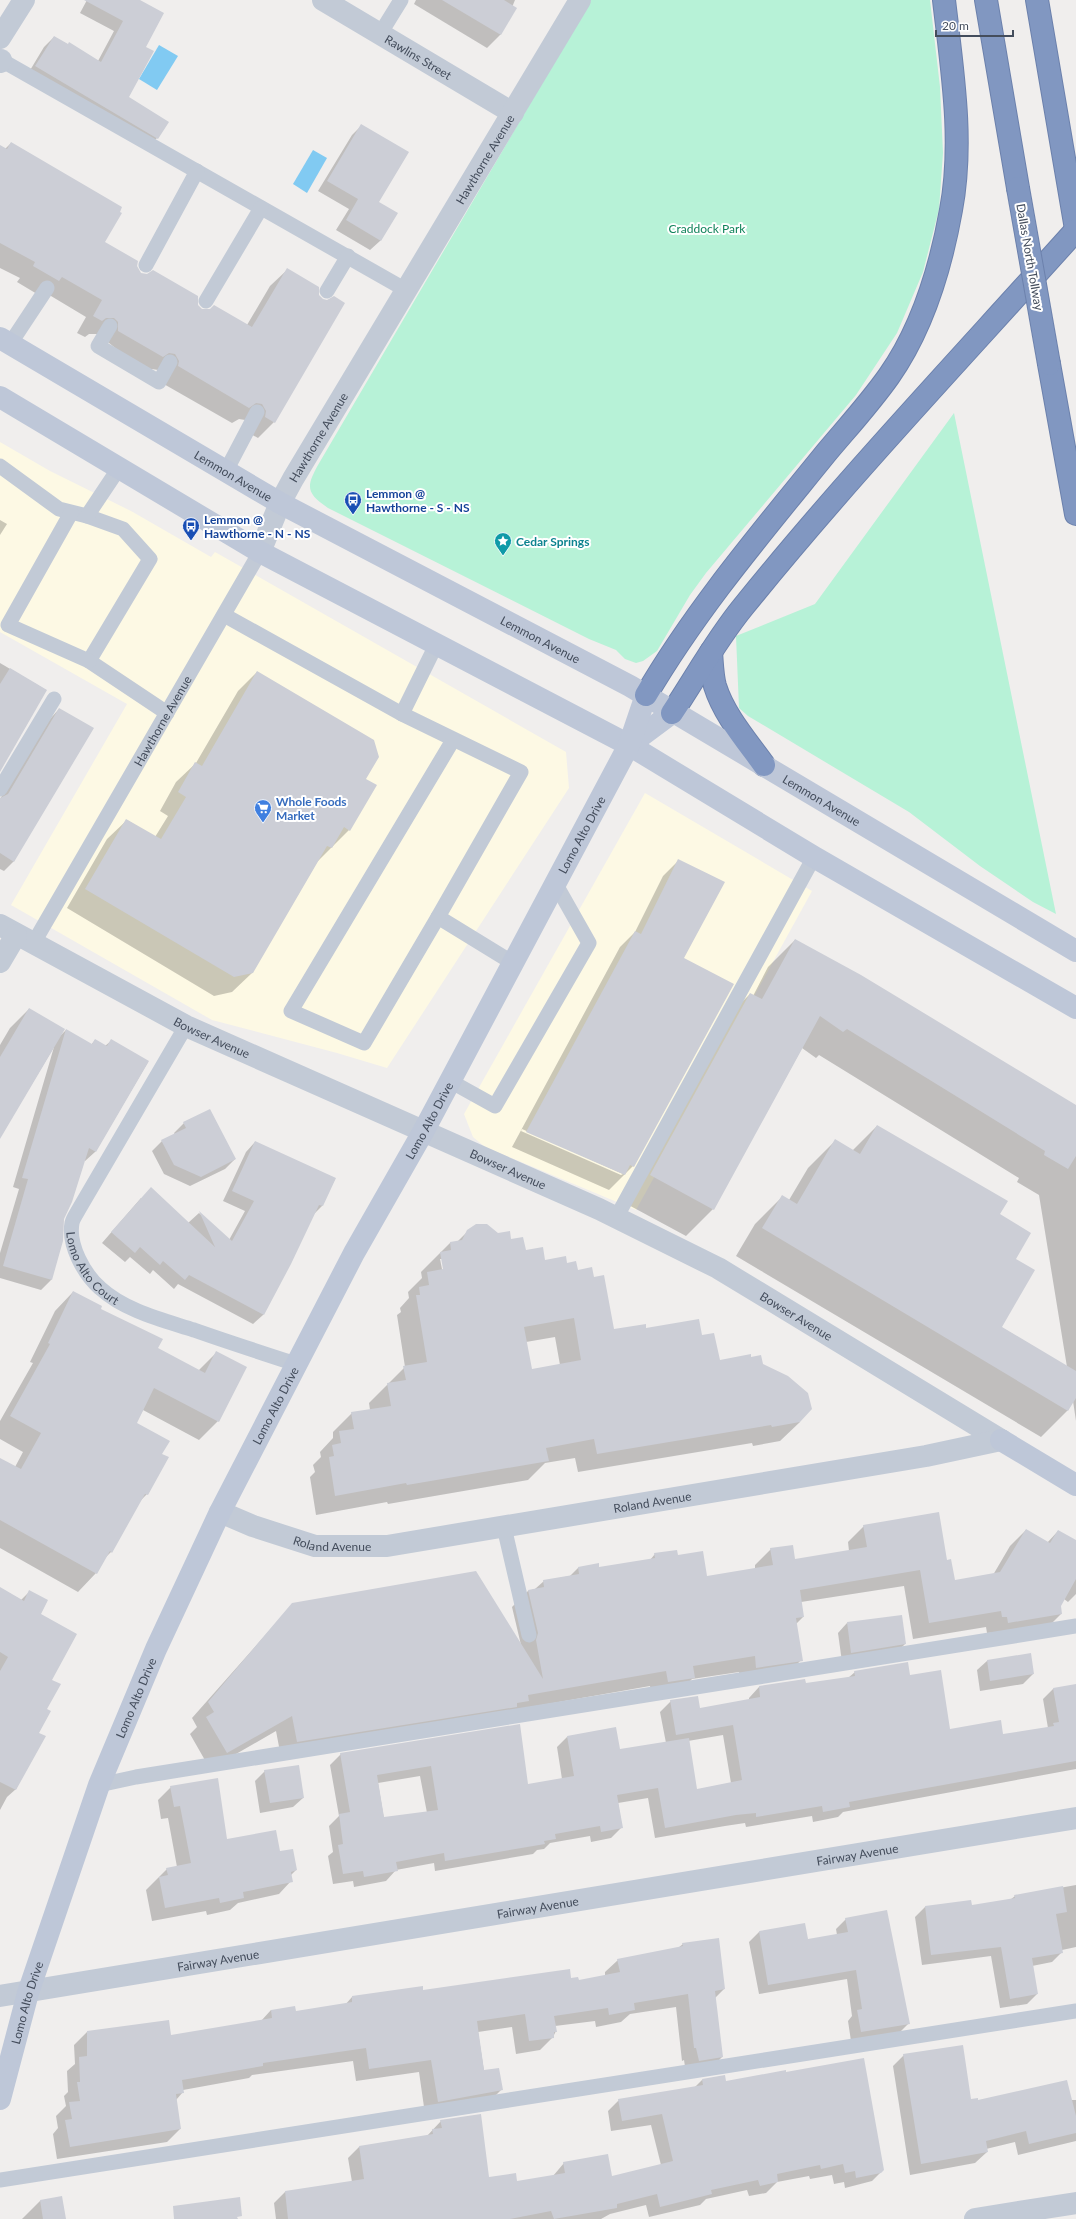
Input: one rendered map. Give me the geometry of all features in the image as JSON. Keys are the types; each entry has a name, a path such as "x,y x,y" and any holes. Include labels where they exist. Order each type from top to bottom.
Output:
{"highway":[{"path":"646,696 713,592 889,376 922,316 939,266 950,215 956,149 955,95 944,0"},
{"name":"Dallas North Tollway","path":"986,0 1076,514"},
{"path":"672,713 710,652 742,608 900,423 1076,230 1037,0"},
{"path":"710,652 714,684 719,697 728,714 764,765"}],"main road":[{"name":"Lemmon Avenue","path":"5,341 280,503 646,696 672,713 764,765 1076,951"},
{"path":"0,397 260,552 437,643 629,746 814,857 1076,1008"},
{"name":"Lomo Alto Drive","path":"0,2099 28,1993 99,1785 156,1649 220,1512 354,1253 423,1132 629,746 646,696"},
{"name":"Lomo Alto Drive","path":"629,746 672,713"},
{"path":"1001,1440 1076,1485"}],"street":[{"path":"0,38 24,0"},
{"name":"Rawlins Street","path":"323,0 513,113"},
{"name":"Hawthorne Avenue","path":"260,552 280,503 580,0"},
{"name":"Hawthorne Avenue","path":"0,962 16,935"},
{"name":"Bowser Avenue","path":"16,935 186,1026 616,1218 718,1268 1001,1440"},
{"name":"Roland Avenue","path":"220,1512 253,1526 316,1546 387,1546 926,1456 1001,1440"},
{"name":"Fairway Avenue","path":"0,1996 28,1993 1076,1818"},
{"path":"975,2219 1076,2202"}],"lane":[{"path":"380,34 401,0"},
{"path":"0,61 406,290"},
{"path":"146,265 197,171"},
{"path":"206,300 262,208"},
{"path":"327,292 348,256"},
{"path":"5,341 47,288"},
{"path":"110,326 98,346 159,382 170,362"},
{"path":"226,471 257,412"},
{"path":"0,466 59,509 87,516 123,529 150,559 89,661"},
{"path":"87,516 119,468"},
{"path":"71,513 8,625 89,661 167,713"},
{"name":"Hawthorne Avenue","path":"16,935 167,713 260,552"},
{"path":"224,615 402,714 453,740 522,772 364,1043 291,1011 453,740"},
{"path":"402,714 437,643"},
{"path":"0,788 54,700"},
{"path":"616,1218 814,857"},
{"path":"450,1081 495,1106 590,943 555,884"},
{"path":"438,917 513,962"},
{"name":"Lomo Alto Court","path":"186,1026 72,1222 76,1253 86,1272 100,1288 124,1304 158,1318 296,1364"},
{"path":"504,1527 529,1635"},
{"path":"99,1785 144,1776 1076,1626"},
{"path":"0,2180 1076,2011"}],"shaded area":[{"path":"0,442 50,471 131,511 211,557 215,552 566,752 569,788 387,1068 337,1053 212,1020 11,905 127,704 0,632"},
{"path":"645,793 812,891 636,1210 485,1147 473,1137 464,1114"}],"green space":[{"name":"Craddock Park","path":"591,0 930,0 940,87 943,153 939,209 923,272 897,333 856,395 706,573 690,595 657,651 643,661 636,663 625,659 616,650 589,639 328,508 315,498 310,489 311,479 318,465"},
{"path":"954,413 1056,914 1033,902 980,866 909,812 748,716 739,708 736,636 815,604"}],"water":[{"path":"159,45 178,56 157,90 139,79"},
{"path":"313,150 327,158 307,193 293,184"}],"building":[{"path":"84,0 140,0 164,13 146,47 154,51 129,97 169,122 158,139 35,66 54,36 68,44 69,42 101,62 123,21"},
{"path":"442,0 504,0 517,8 501,35"},
{"path":"361,124 409,152 379,202 398,213 381,241 346,220 358,199 327,181"},
{"path":"11,142 122,207 120,212 122,213 105,242 138,261 137,266 141,273 147,274 153,270 198,296 198,305 202,309 210,309 214,305 252,327 287,268 319,287 319,295 323,299 327,300 334,296 345,303 275,423 265,417 266,411 262,404 256,403 249,408 178,366 179,361 175,354 169,353 163,357 118,331 118,322 114,318 106,318 102,321 93,316 102,300 62,277 59,281 33,266 35,262 0,243 0,145 7,149"},
{"path":"10,668 47,690 0,772 0,684"},
{"name":"Whole Foods Market","path":"257,671 374,740 379,757 366,779 377,785 350,831 344,827 332,848 327,846 253,973 234,977 85,889 126,819 161,839 186,797 178,792 195,762 202,766"},
{"path":"59,708 94,728 14,862 0,853 0,798 8,794"},
{"path":"678,859 725,882 684,958 734,984 634,1167 630,1165 625,1175 526,1132 635,931 641,934"},
{"path":"795,939 861,975 1076,1105 1076,1156 1068,1169 1044,1155 1045,1151 847,1029 843,1032 820,1016 714,1210 650,1175 750,993 762,999"},
{"path":"29,1008 65,1029 0,1139 0,1057"},
{"path":"66,1029 92,1044 95,1039 107,1046 111,1039 149,1061 96,1152 89,1148 72,1202 64,1219 63,1241 52,1280 3,1266 28,1179 22,1178"},
{"path":"210,1109 236,1159 201,1177 174,1165 161,1140 186,1128 183,1122"},
{"path":"877,1125 1008,1201 1000,1214 1031,1233 1016,1259 1035,1270 1002,1327 1076,1371 1076,1398 1068,1411 762,1228 782,1195 797,1204 835,1139 860,1154"},
{"path":"255,1141 336,1178 323,1206 319,1205 291,1264 264,1315 189,1275 185,1280 163,1261 160,1265 140,1247 135,1253 111,1232 151,1187 215,1247 199,1211 232,1241 254,1201 232,1191"},
{"path":"476,1224 487,1224 498,1233 510,1231 511,1239 523,1237 526,1250 543,1247 545,1260 566,1256 567,1263 576,1261 578,1270 592,1267 594,1277 604,1275 614,1329 646,1324 646,1328 699,1319 702,1335 714,1333 720,1360 751,1354 751,1357 761,1355 763,1364 788,1376 808,1393 812,1409 800,1422 772,1427 771,1425 597,1454 594,1439 546,1448 549,1461 407,1485 406,1483 335,1496 329,1457 334,1456 332,1445 341,1443 339,1431 354,1429 351,1412 391,1406 387,1383 406,1380 403,1366 427,1362 416,1295 420,1295 419,1287 429,1285 427,1272 443,1269 440,1252 451,1250 450,1242 462,1240 467,1230","holes":["574,1318 581,1360 532,1369 524,1327"]},
{"path":"73,1291 102,1306 101,1309 163,1339 158,1348 205,1373 216,1351 247,1367 219,1422 154,1388 137,1423 170,1441 162,1454 169,1457 148,1495 145,1494 112,1553 110,1551 97,1574 0,1520 0,1458 21,1469 41,1433 10,1416 50,1344 48,1343"},
{"path":"939,1512 947,1560 951,1559 955,1580 1000,1572 1026,1529 1050,1543 1058,1530 1076,1540 1076,1579 1061,1606 1062,1614 1008,1623 1007,1617 1002,1617 1001,1611 929,1623 920,1570 800,1590 804,1617 796,1618 803,1661 756,1668 755,1656 693,1666 695,1678 668,1682 666,1671 528,1695 529,1701 517,1703 517,1707 297,1742 292,1716 227,1753 206,1717 214,1712 208,1702 292,1603 476,1571 543,1679 536,1640 538,1633 528,1590 544,1587 543,1580 579,1574 578,1567 599,1563 599,1567 655,1558 654,1553 677,1550 678,1555 703,1551 707,1576 773,1565 770,1548 793,1545 795,1559 867,1547 863,1525"},
{"path":"0,1587 24,1601 29,1590 48,1600 41,1614 77,1634 52,1680 61,1684 47,1709 51,1711 39,1733 46,1736 16,1790 0,1782 0,1671 8,1657 0,1652"},
{"path":"902,1615 906,1644 851,1653 847,1622"},
{"path":"1031,1653 1034,1674 990,1681 987,1660"},
{"path":"908,1662 910,1675 941,1670 950,1729 1001,1720 1003,1734 1054,1726 1053,1723 1059,1722 1053,1688 1076,1684 1076,1761 849,1802 850,1807 823,1812 822,1806 756,1817 756,1813 736,1815 665,1828 658,1788 617,1795 623,1828 601,1832 600,1826 555,1834 556,1839 544,1841 545,1844 445,1861 444,1853 396,1862 398,1871 364,1877 363,1871 343,1874 338,1845 343,1844 339,1814 350,1812 340,1753 520,1724 528,1784 574,1776 567,1736 616,1727 620,1749 689,1738 697,1789 742,1780 733,1725 676,1735 670,1700 698,1696 700,1708 760,1697 759,1686 805,1679 806,1683 855,1676 854,1671","holes":["431,1766 438,1810 384,1817 377,1775"]},
{"path":"299,1765 304,1798 270,1803 264,1770"},
{"path":"218,1778 227,1839 276,1830 280,1851 293,1849 297,1870 291,1872 293,1882 243,1892 244,1898 220,1903 219,1898 165,1908 159,1877 168,1875 166,1868 191,1863 180,1806 174,1807 170,1786"},
{"path":"1063,1886 1067,1912 1056,1914 1063,1953 1032,1958 1038,1994 1010,1999 1001,1947 931,1955 925,1906 971,1900 972,1905 1015,1898 1014,1895"},
{"path":"887,1910 910,2024 861,2032 857,2010 862,2009 856,1970 768,1985 759,1931 805,1923 808,1939 848,1932 845,1918"},
{"path":"719,1938 725,1989 715,1991 723,2057 699,2061 696,2048 694,2048 688,1994 634,2003 635,2010 609,2015 608,2008 554,2016 557,2032 554,2032 554,2038 529,2041 525,2014 477,2021 484,2070 499,2068 503,2090 438,2102 431,2060 369,2069 366,2048 263,2063 263,2066 182,2080 184,2093 176,2094 181,2129 70,2147 65,2120 72,2119 69,2102 80,2101 77,2082 80,2082 79,2057 87,2056 87,2031 169,2020 171,2035 272,2018 271,2010 295,2006 296,2011 352,2002 352,1996 423,1986 423,1990 570,1969 571,1978 578,1977 579,1980 620,1972 617,1959 683,1946 682,1943"},
{"path":"963,2045 971,2099 978,2098 978,2100 1067,2080 1076,2116 1076,2133 1029,2144 1026,2131 986,2141 988,2152 921,2164 903,2054"},
{"path":"864,2058 884,2170 881,2173 856,2178 855,2171 845,2173 843,2164 821,2169 820,2165 777,2174 778,2182 760,2186 758,2180 711,2190 712,2194 660,2207 657,2194 617,2204 617,2208 554,2219 551,2211 510,2219 288,2219 285,2191 364,2179 359,2146 433,2134 432,2129 442,2128 440,2120 481,2114 489,2177 516,2173 517,2181 565,2173 563,2162 608,2154 612,2176 673,2161 662,2114 622,2121 618,2099 703,2085 702,2079 725,2075 726,2081"},
{"path":"62,2196 66,2219 43,2219 40,2200"},
{"path":"240,2197 242,2216 237,2217 238,2219 174,2219 173,2206"}],"place":[{"name":"Lemmon @ Hawthorne - S - NS","path":"353,515"},
{"name":"Lemmon @ Hawthorne - N - NS","path":"191,541"},
{"name":"Cedar Springs","path":"503,556"},
{"name":"Whole Foods Market","path":"263,823"}]}
